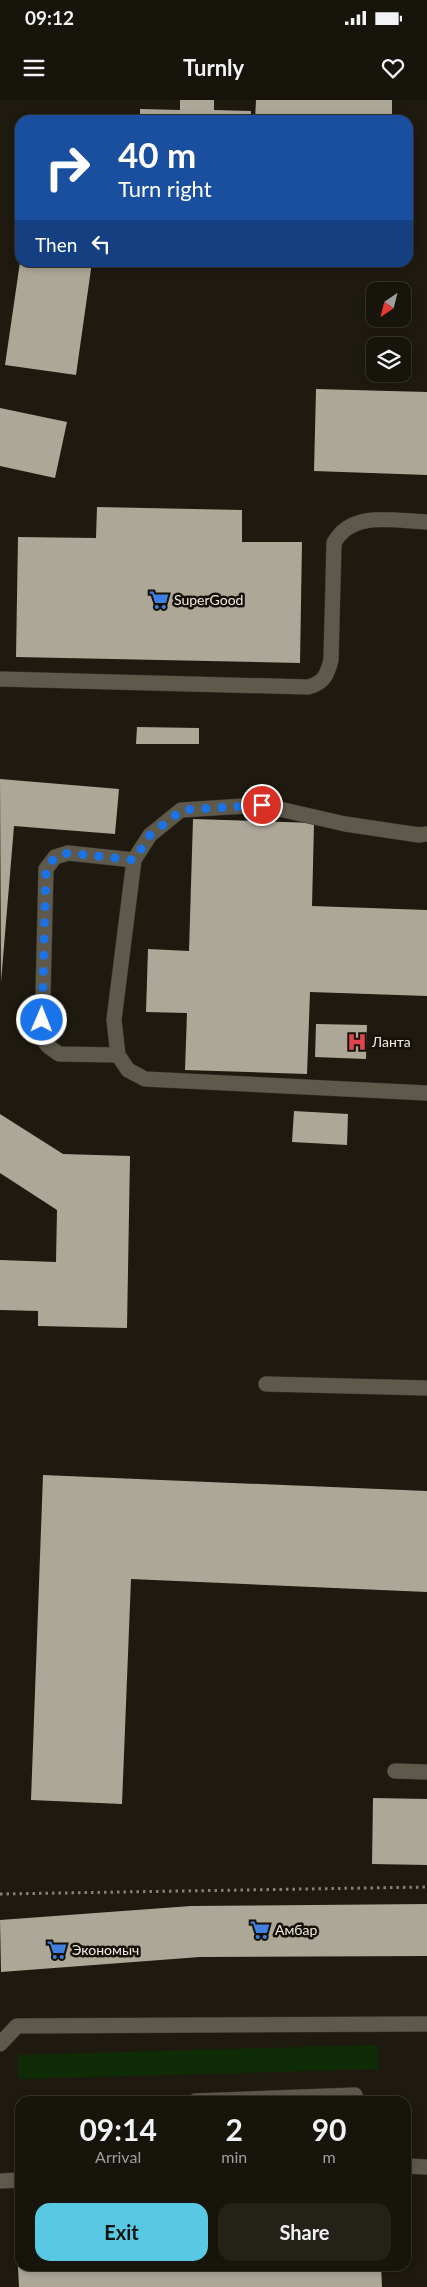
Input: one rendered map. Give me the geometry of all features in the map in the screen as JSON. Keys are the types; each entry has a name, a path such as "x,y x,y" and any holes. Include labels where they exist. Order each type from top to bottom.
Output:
{"lane":[{"path":"0,679 308,687 320,684 328,674 331,660 334,543 340,532 351,524 363,520 427,522"},
{"path":"427,834 419,835 345,824 262,805 182,810 150,835 134,860 114,1020 118,1055 128,1070 145,1079 427,1092"},
{"path":"118,1055 58,1054 42,1038 46,869 55,857 68,853 134,860"},
{"path":"266,1384 427,1388"},
{"path":"395,1771 427,1772"},
{"path":"0,2044 17,2026 427,2024"},
{"path":"328,2096 355,2096"},
{"path":"411,2166 427,2167"},
{"path":"0,2181 15,2180"}],"path":[{"path":"0,1894 427,1887"}],"green space":[{"path":"377,2045 378,2069 18,2079 18,2055"}],"building":[{"path":"180,100 214,100 214,110 251,111 251,115 140,115 140,109 180,110"},
{"path":"256,100 392,100 392,115 255,115"},
{"path":"19,267 91,267 76,375 5,365"},
{"path":"316,389 427,392 427,475 314,471"},
{"path":"0,408 67,422 55,478 0,466"},
{"name":"SuperGood","path":"97,507 242,510 242,542 302,542 300,663 16,657 18,537 96,538"},
{"path":"137,727 199,728 199,744 136,744"},
{"path":"0,779 119,789 115,834 14,826 1,982"},
{"path":"193,819 314,823 312,906 427,910 427,996 310,992 307,1074 185,1070 187,1013 146,1012 148,949 189,951"},
{"path":"316,1024 367,1025 366,1059 315,1057"},
{"path":"294,1111 348,1114 347,1145 292,1142"},
{"path":"0,1114 63,1154 130,1156 127,1328 38,1326 38,1311 0,1310 0,1260 56,1262 57,1210 0,1173"},
{"path":"43,1475 427,1491 427,1592 131,1579 122,1804 31,1800"},
{"path":"373,1798 427,1799 427,1865 372,1864"},
{"path":"427,1904 427,1956 200,1957 1,1972 0,1920 191,1906"},
{"path":"18,2271 381,2271 382,2287 19,2287"}],"place":[{"name":"SuperGood","path":"159,600"},
{"name":"Ланта","path":"357,1042"},
{"name":"Амбар","path":"260,1930"},
{"name":"Экономыч","path":"57,1950"}],"route":[{"path":"42,1020 46,869 55,857 68,853 134,860 150,835 182,810 262,805"}]}
